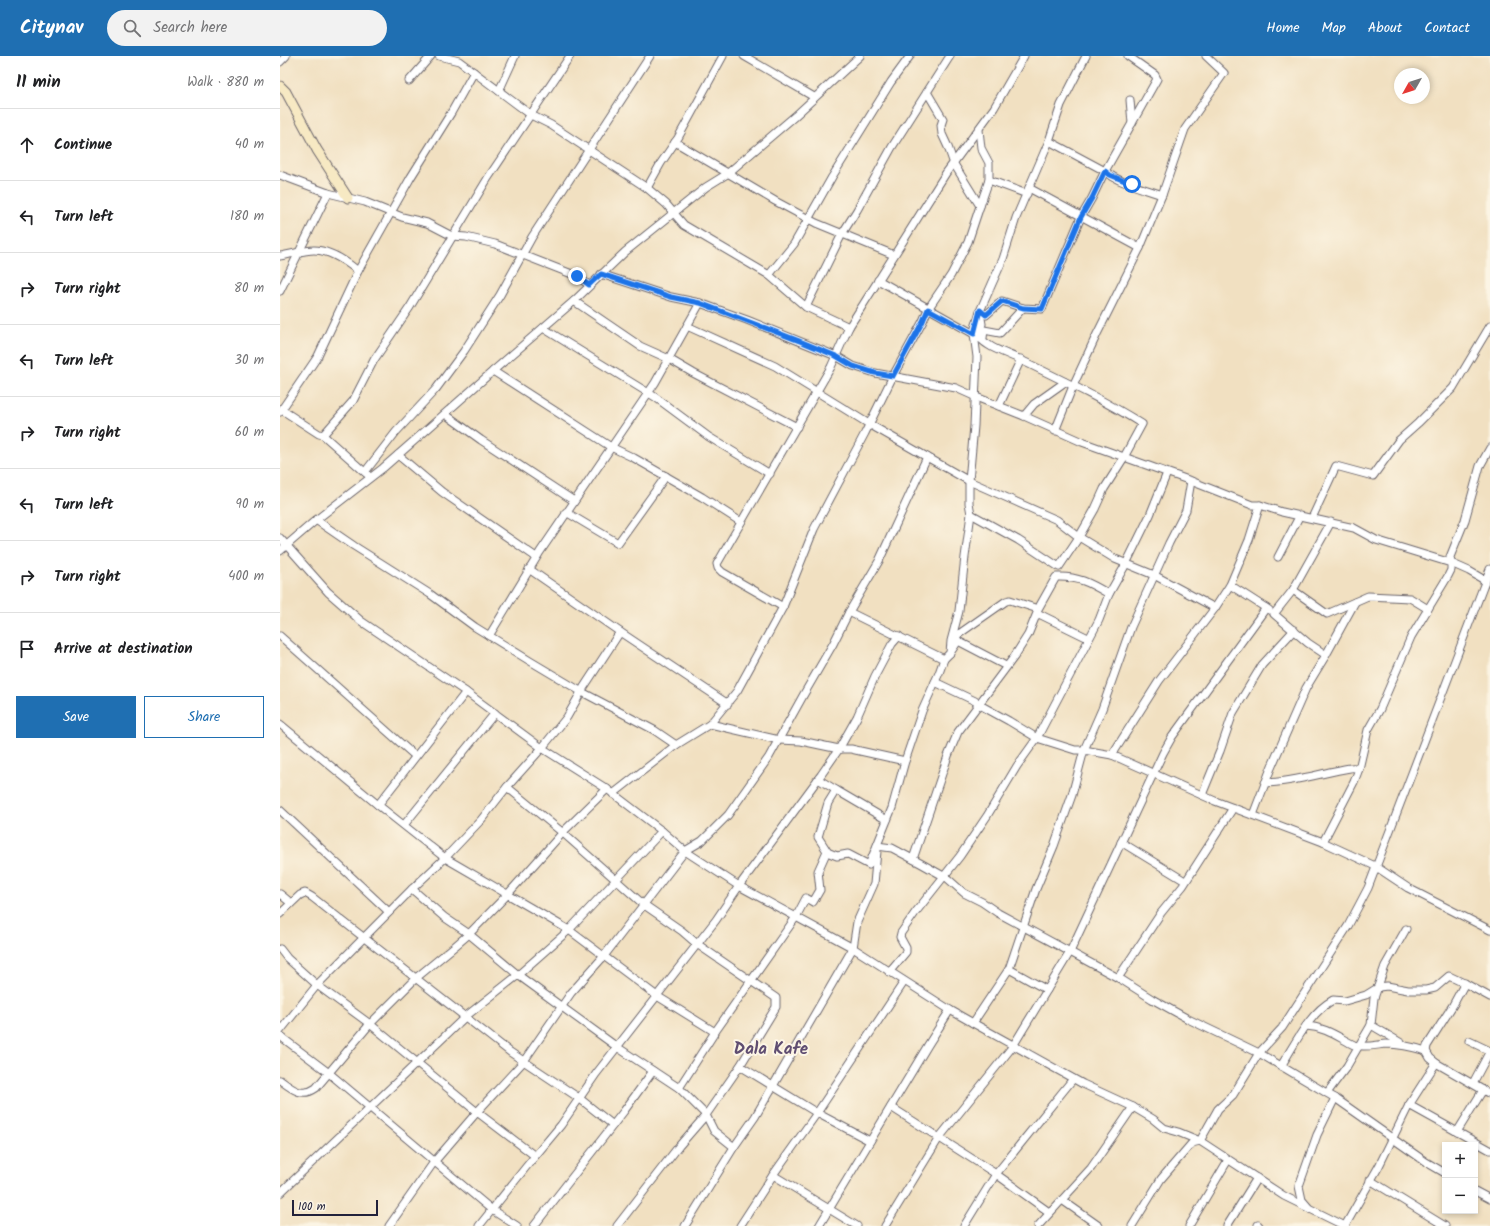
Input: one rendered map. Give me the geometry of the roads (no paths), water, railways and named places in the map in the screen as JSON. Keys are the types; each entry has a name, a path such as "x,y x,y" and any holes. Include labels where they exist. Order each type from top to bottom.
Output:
{"street":[{"path":"280,62 286,56"},
{"path":"409,81 431,56"},
{"path":"439,56 459,61 531,115 550,125 647,188 666,204 684,225 769,275 806,307 849,327"},
{"path":"499,91 515,56"},
{"path":"323,435 353,401 374,360 410,307 488,178 570,56"},
{"path":"368,475 396,432 436,389 464,351 500,295 532,237 650,56"},
{"path":"647,188 701,98 723,56"},
{"path":"744,56 814,97"},
{"path":"280,552 368,475 398,455 493,370 574,301 625,252 706,187 727,174 795,116 860,56"},
{"path":"769,275 794,244 832,177 887,88 910,56"},
{"path":"806,307 842,234 892,147 950,56"},
{"path":"783,607 718,568 717,564 831,367 849,327 954,164 994,108 1024,56"},
{"path":"950,653 950,642 959,611 971,514 969,503 969,481 976,397 977,357 974,334 980,310 1003,259 1016,218 1049,141 1061,105 1086,56"},
{"path":"980,310 986,315 1002,301 1023,308 1042,309 1081,217 1157,79 1155,75 1128,56"},
{"path":"1055,431 1073,386 1097,334 1140,248 1162,195 1185,129 1224,72 1206,56"},
{"path":"368,475 323,435 281,411 318,356 358,271 411,177 451,113 474,72"},
{"path":"280,86 286,92 316,150 348,198"},
{"path":"927,92 943,118 941,125 942,134 954,164 980,206"},
{"path":"1130,100 1132,123"},
{"path":"280,1080 292,1089 304,1093 310,1092 316,1088 370,1024 416,978 468,934 507,895 563,833 610,791 676,745 710,724 728,704 737,691 783,607 814,529 865,433 893,376 928,309 951,275 968,242 989,180 988,163 981,148 979,130"},
{"path":"1049,141 1118,179 1162,195"},
{"path":"675,142 727,174 808,219 894,255"},
{"path":"280,175 328,193 365,202 427,224 452,236 466,237 495,244 577,276 589,285"},
{"path":"989,180 1028,191 1140,248"},
{"path":"280,291 328,193"},
{"path":"280,256 314,250 332,255 348,263 358,271"},
{"path":"601,274 671,297 700,303 747,320 836,356 853,366 875,373 956,388 1024,416 1055,431 1124,458 1191,480 1252,504 1260,504 1282,512 1354,528 1376,540 1451,563 1486,581"},
{"path":"878,280 974,334"},
{"path":"574,301 640,346 669,359 797,427"},
{"path":"489,636 536,557 648,393 700,303"},
{"path":"983,341 984,330 1000,333 1023,308"},
{"path":"971,514 1012,536 1059,567 1079,538 1104,489 1124,458 1142,424 1121,411 1021,359 994,349 978,336 982,324 980,310"},
{"path":"687,326 775,366 869,424 969,481 1057,520 1079,538 1126,564 1154,575 1215,608"},
{"path":"1312,518 1336,466 1373,476 1399,440 1453,388 1490,326"},
{"path":"543,328 594,358 648,393 708,436 770,474"},
{"path":"1000,406 1021,359"},
{"path":"493,370 611,447 666,476 741,522"},
{"path":"1024,416 1034,404 1065,382"},
{"path":"445,414 487,445 574,501"},
{"path":"1323,842 1354,782 1371,724 1380,709 1411,637 1451,570 1450,557 1465,520 1480,466 1490,448"},
{"path":"398,455 442,492 536,557"},
{"path":"389,1226 434,1162 524,1061 571,993 604,956 685,852 702,841 728,815 769,757 833,644 849,612 879,561 927,457"},
{"path":"889,972 906,952 906,948 900,937 901,933 943,876 952,868 1017,766 1037,738 1088,638 1099,620 1109,594 1126,564 1150,515 1167,473"},
{"path":"566,512 618,543 666,476"},
{"path":"973,1023 1009,968 1036,889 1054,846 1072,795 1084,750 1102,709 1131,627 1169,543 1186,510 1191,480"},
{"path":"1112,755 1159,682 1215,608 1230,585 1249,540 1260,504"},
{"path":"1278,557 1300,515"},
{"path":"316,520 430,594 489,636 582,692 654,730 676,745"},
{"path":"1274,614 1293,590 1331,522"},
{"path":"280,538 328,592 361,621 466,692 542,748 610,791 662,831 685,852 739,886 853,948 904,982 1013,1046 1073,1079 1133,1107 1153,1119 1164,1128 1200,1140 1284,1196 1345,1226 1409,1105 1436,1063"},
{"path":"529,569 728,704"},
{"path":"1132,1226 1161,1179 1192,1143 1200,1140 1218,1109 1233,1095 1259,1053 1282,1028 1348,926 1368,888 1490,569"},
{"path":"1056,577 1065,576 1084,580 1109,594"},
{"path":"913,859 950,750 958,732 1014,657 1028,635 1037,613 1056,577"},
{"path":"1006,666 958,641 956,636 1006,601 1010,600 1038,609 1056,577"},
{"path":"1230,585 1266,608 1308,643 1326,655"},
{"path":"1293,590 1327,614 1368,596 1410,598 1428,610"},
{"path":"1253,815 1265,783 1306,688 1355,602"},
{"path":"885,1226 940,1138 1013,1046 1070,952 1153,773 1172,737 1266,608"},
{"path":"849,612 944,659"},
{"path":"1037,613 1088,638"},
{"path":"1202,795 1233,713 1262,665 1294,630"},
{"path":"280,1031 317,985 412,888 445,858 481,820 567,717 620,632"},
{"path":"280,636 415,756"},
{"path":"479,1226 561,1125 596,1074 716,920 839,749 857,717 875,676 892,644 898,636"},
{"path":"836,790 828,803 818,837 827,852 837,856 848,854 869,864 887,820 922,711 936,682 944,659 958,641"},
{"path":"936,682 976,701 978,704 1010,721 1037,738 1075,750 1084,750 1112,755 1233,808 1323,842 1376,866 1408,888 1490,930"},
{"path":"378,805 466,692"},
{"path":"404,825 495,713"},
{"path":"280,724 445,858 569,930 656,996 715,1032"},
{"path":"710,724 778,740 801,741 839,749 851,749 905,761"},
{"path":"1265,783 1303,779 1351,768 1359,769"},
{"path":"818,778 887,820"},
{"path":"507,787 563,833 643,904 682,930 697,944 776,998 776,1007 740,1066 706,1115 678,1146 617,1226"},
{"path":"1118,978 1161,913 1186,881 1233,808"},
{"path":"280,810 389,912"},
{"path":"280,1193 465,1017 518,975 569,930 662,831"},
{"path":"1121,842 1186,881"},
{"path":"877,846 892,848 913,859 943,876 964,893 982,902 998,913 1118,978 1182,1015 1259,1053 1335,1098 1426,1162 1442,1171"},
{"path":"685,1226 734,1146 755,1117 853,948 856,922 874,884 877,846"},
{"path":"679,1088 715,1032 752,982 796,917 806,898 813,902 820,890 818,871 827,852"},
{"path":"412,888 444,917 562,1008 679,1088 706,1115 714,1131 734,1146"},
{"path":"280,914 300,894 305,893 465,1017 524,1061 579,1098 613,1125"},
{"path":"280,894 291,903"},
{"path":"1327,1093 1347,1066 1371,1025 1374,998 1385,966 1406,929"},
{"path":"280,949 286,958 317,985 370,1024 477,1112 535,1156"},
{"path":"1009,968 1047,990"},
{"path":"1281,1066 1306,1026 1319,1010 1334,1000 1345,1002 1366,995 1379,987 1387,986 1408,990 1426,990 1435,988 1449,976 1490,997"},
{"path":"740,1226 904,982"},
{"path":"1426,1051 1465,983"},
{"path":"819,1226 950,1010"},
{"path":"1371,1025 1404,1045"},
{"path":"1306,1026 1315,1026 1325,1029 1346,1041 1359,1046 1387,1044 1404,1045 1426,1051 1430,1058 1436,1063 1487,1092 1458,1132"},
{"path":"280,1036 370,1106 492,1210 517,1226"},
{"path":"1469,1041 1490,1051 1473,1083"},
{"path":"740,1066 817,1113 870,1141"},
{"path":"534,1226 653,1071"},
{"path":"964,1226 996,1174 1073,1079"},
{"path":"1312,1211 1302,1200 1299,1186 1317,1135 1335,1098"},
{"path":"1409,1105 1490,1150"},
{"path":"891,1107 996,1174 1050,1212"},
{"path":"1038,1226 1091,1168 1133,1107"},
{"path":"1189,1226 1228,1160"},
{"path":"773,1175 857,1226"},
{"path":"1227,1226 1257,1178"},
{"path":"1370,1180 1445,1226"},
{"path":"1478,1193 1490,1199"},
{"path":"1062,1200 1099,1226"}],"district":[{"name":"Dala Kafe","path":"771,1048"}]}
